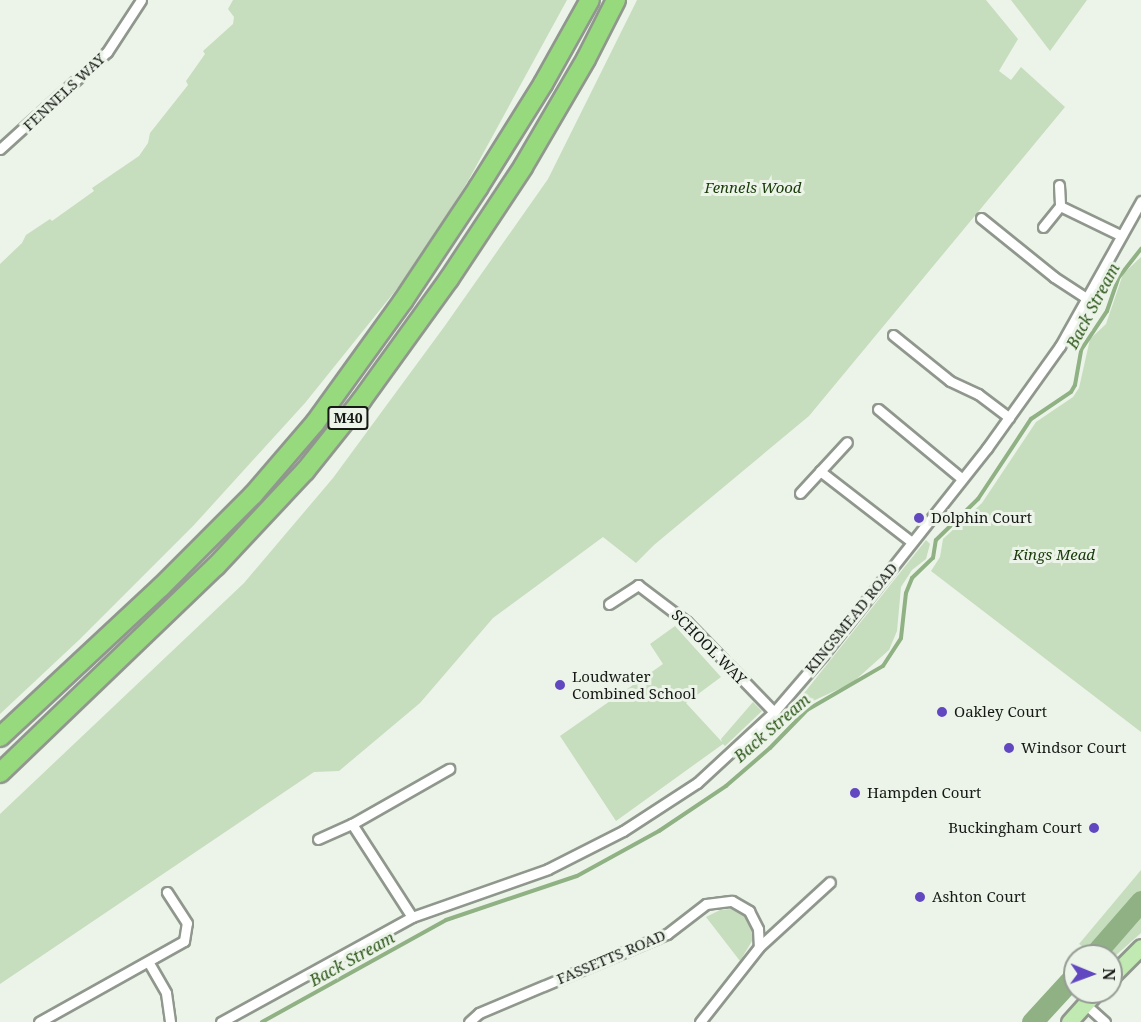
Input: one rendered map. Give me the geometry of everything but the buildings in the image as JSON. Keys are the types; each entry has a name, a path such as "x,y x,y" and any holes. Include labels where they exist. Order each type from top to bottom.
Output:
{"highway":[{"name":"M40","path":"0,737 228,520 315,423 403,301 478,188 543,84 590,0"},
{"name":"M40","path":"0,773 216,566 305,471 354,410 449,279 523,167 586,59 616,0"}],"main road":[{"path":"1123,965 1141,946"},
{"path":"1069,1022 1085,1004"}],"street":[{"name":"FENNELS WAY","path":"0,149 107,52 141,0"},
{"path":"1043,227 1060,206 1059,185"},
{"name":"KINGSMEAD ROAD","path":"221,1022 412,917 548,869 624,831 697,783 774,712 912,542 1009,417 1060,346 1141,201"},
{"path":"1060,206 1120,235"},
{"path":"981,218 1054,277 1086,298"},
{"path":"893,335 950,381 978,394 1009,417"},
{"path":"878,409 961,478"},
{"path":"800,493 847,442"},
{"path":"820,471 912,542"},
{"name":"SCHOOL WAY","path":"609,604 638,585 687,622 774,712"},
{"path":"318,839 352,824 449,769"},
{"path":"352,824 412,917"},
{"path":"700,1022 759,947 830,882"},
{"path":"39,1022 149,963 184,941 187,923 167,892"},
{"name":"FASSETTS ROAD","path":"469,1022 479,1013 667,934 706,904 732,901 749,911 758,928 759,947"},
{"path":"149,963 166,993 170,1022"},
{"path":"1085,1004 1105,1022"}],"green space":[{"path":"233,0 567,0 468,181 412,270 305,403 194,525 79,640 0,714 0,264 22,243 26,235 50,219 52,221 94,191 92,188 139,156 148,143 150,133 188,85 186,81 205,54 203,51 233,24 234,17 228,9"},
{"name":"Fennels Wood","path":"637,0 986,0 1018,39 999,71 1011,80 1021,67 1065,107 809,416 654,545 636,563 603,537 493,618 420,703 339,771 314,772 0,984 0,814 244,583 333,478 444,327 548,179"},
{"path":"1011,0 1087,0 1050,51"},
{"name":"Kings Mead","path":"1141,257 1141,732 931,571 940,557 943,539 982,503 1036,422 1073,397 1079,388 1090,339 1106,324 1123,274"},
{"path":"926,540 930,544 926,559 912,570 901,587 897,631 889,650 852,683 802,706 797,702"},
{"path":"675,626 721,677 686,703 722,742 721,739 753,702 762,711 725,746 723,744 616,821 560,736 663,664 650,644"},
{"path":"1141,870 1141,897 1101,944 1079,944"},
{"path":"731,909 744,915 752,931 752,941 740,961 706,917 720,910"},
{"path":"1141,916 1141,933 1123,949 1123,944 1117,944"}],"waterway":[{"name":"Back Stream","path":"262,1022 446,920 577,876 659,831 726,786 770,748 807,710 883,666 901,638 906,593 912,578 933,558 936,540 978,499 1031,419 1071,392 1075,385 1081,350 1107,311 1119,277 1141,249"},
{"path":"1103,944 1141,901"},
{"path":"1032,1022 1063,988"}],"place":[{"name":"Dolphin Court","path":"919,518"},
{"name":"Loudwater Combined School","path":"560,685"},
{"name":"Oakley Court","path":"942,712"},
{"name":"Windsor Court","path":"1009,748"},
{"name":"Hampden Court","path":"855,793"},
{"name":"Buckingham Court","path":"1094,828"},
{"name":"Ashton Court","path":"920,897"}]}
